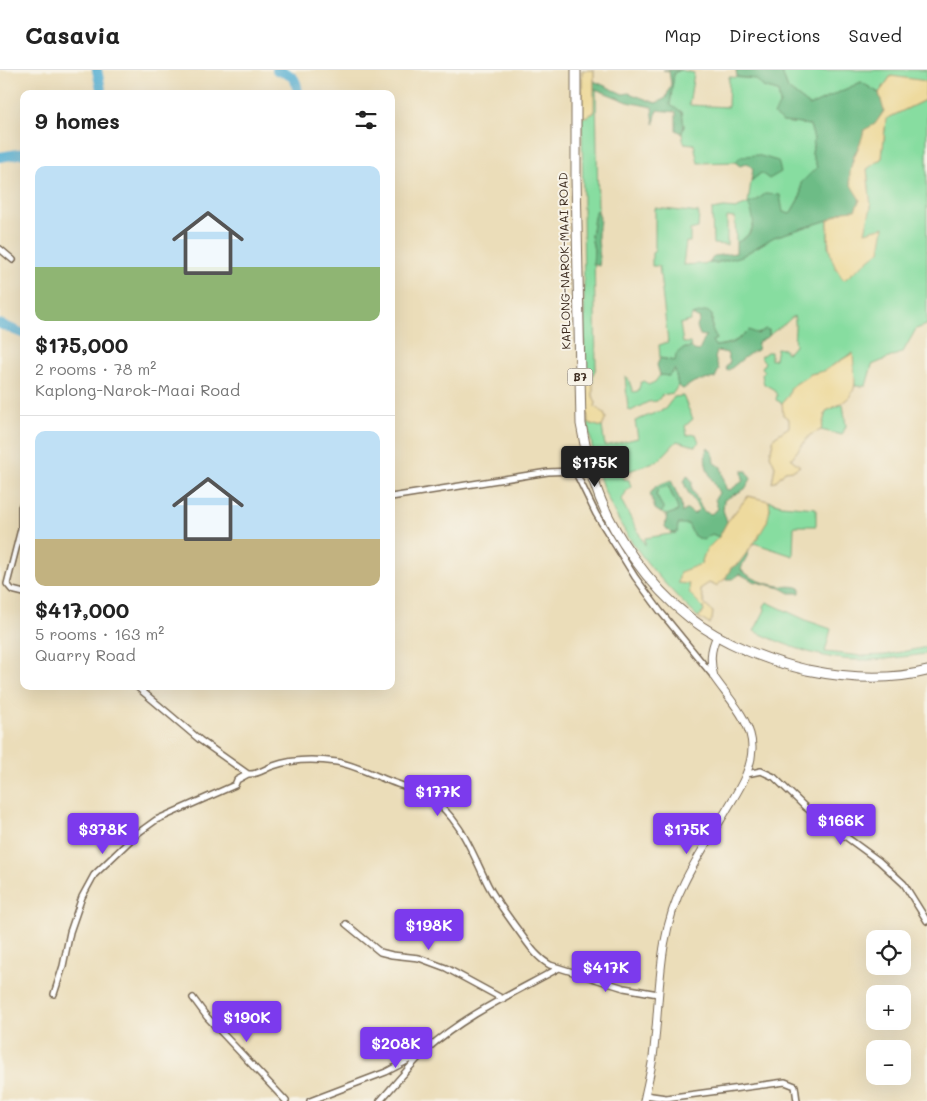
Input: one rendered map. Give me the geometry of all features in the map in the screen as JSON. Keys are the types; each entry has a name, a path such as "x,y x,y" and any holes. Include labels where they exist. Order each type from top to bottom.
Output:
{"highway":[{"name":"KAPLONG-NAROK-MAAI ROAD","path":"576,70 581,424 588,458 603,507 625,546 654,583 682,612 717,636 753,653 792,666 835,675 898,678 927,671"}],"main road":[{"path":"645,1098 653,1057 658,994 669,919 679,892 747,774 752,750 749,730 714,677 710,656 717,636"}],"street":[{"path":"0,248 13,260"},
{"path":"395,496 548,472 574,470 577,472 609,538 635,578 714,677"},
{"path":"20,533 7,584 12,590 20,593"},
{"path":"141,690 200,740 248,774"},
{"path":"54,994 63,966 70,932 82,897 94,876 138,833 156,820 230,788 248,774 258,773 272,766 305,761 339,762 408,787 430,798 448,813 462,831 488,884 530,948 546,963 624,988 658,994"},
{"path":"747,774 760,771 774,778 805,807 879,861 904,884 927,921"},
{"path":"346,924 380,952 419,958 446,968 503,999"},
{"path":"310,1101 386,1072 426,1050 461,1024 559,968"},
{"path":"193,998 207,1017 286,1101"},
{"path":"380,1101 426,1050"},
{"path":"645,1098 667,1100 785,1082 795,1086 796,1101"}],"green space":[{"path":"663,70 680,70 674,73 670,105 682,112 684,126 682,133 676,130 676,112 657,110 654,124 652,107 628,102 593,88 594,81 623,94 629,93 656,103 666,98 671,84 669,71"},
{"path":"680,70 694,73 689,105 728,107 729,77 756,79 763,87 778,91 783,122 810,125 814,139 812,154 817,167 801,183 801,195 790,214 783,212 765,194 756,201 751,231 736,243 735,218 727,217 727,245 713,244 712,210 735,209 748,204 751,181 761,173 741,156 735,162 698,163 694,144 684,143 682,112 670,105 674,73"},
{"path":"736,70 781,70 788,89 810,106 861,82 879,93 884,110 875,125 864,130 862,141 853,156 850,182 860,200 855,210 844,211 828,220 774,237 742,256 709,263 714,256 736,253 736,243 751,231 753,217 748,204 765,194 780,195 783,212 790,214 801,195 801,183 817,167 812,154 814,139 810,125 783,122 774,115 780,103 778,91 763,87 756,79 737,77"},
{"path":"781,70 927,70 927,325 916,329 903,352 872,365 866,386 855,386 852,353 824,371 811,374 791,387 788,396 782,403 776,400 777,395 773,389 764,384 762,375 765,371 762,368 765,362 760,357 767,352 771,352 771,360 775,359 777,348 784,349 787,353 795,346 794,316 769,336 769,330 758,334 749,330 742,337 734,341 715,346 712,341 717,339 712,329 712,315 692,315 690,321 680,324 683,343 690,343 691,347 682,349 675,361 660,358 659,345 668,342 659,266 652,266 652,253 655,251 655,208 699,213 698,228 690,230 690,242 686,242 683,265 716,263 742,256 774,237 828,220 828,248 864,233 871,207 867,169 882,158 886,119 925,100 891,76 879,93 861,82 810,106 788,89"},
{"path":"593,88 596,89 598,211 595,212 591,236 594,250 596,368 593,374 593,382 585,381 582,118 594,113"},
{"path":"757,155 778,161 781,172 769,179 761,173 751,181 753,169 748,163 740,166 735,162 741,156"},
{"path":"595,211 598,211 600,219 598,236 599,266 593,264 594,250 591,236"},
{"path":"707,311 712,315 712,329 717,339 712,341 715,346 734,342 749,330 758,334 765,329 769,330 769,336 758,342 757,350 727,371 726,367 730,362 727,353 717,351 715,358 719,369 715,378 694,382 683,389 678,386 675,369 669,376 660,375 657,365 660,358 675,361 676,354 682,349 691,347 699,351 706,336 700,335 697,327 700,319 692,315"},
{"path":"675,368 678,386 673,393 662,395 657,401 648,402 631,411 628,409 625,376 628,378 633,392 638,391 641,382 644,381 648,385 655,382 660,375 669,376"},
{"path":"683,396 693,419 685,426 687,435 696,434 699,442 695,446 677,441 659,460 621,474 624,479 629,480 631,487 626,491 621,500 645,545 645,538 677,533 678,523 688,524 694,536 712,534 719,537 706,550 701,565 689,584 691,594 703,607 704,612 698,617 656,573 631,541 621,524 600,479 588,423 602,427 605,446 638,438 635,421 665,409 674,397"},
{"path":"843,404 846,426 842,435 821,430 826,411"},
{"path":"708,447 713,453 714,463 721,467 726,489 730,490 743,481 742,471 747,471 751,479 745,489 724,500 723,510 727,522 719,537 712,534 703,540 694,536 688,524 678,524 677,533 671,533 665,527 667,515 678,511 668,486 658,489 656,495 664,509 661,513 655,509 650,494 656,486 671,480 681,503 682,513 687,509 694,514 699,509 685,486 684,482 687,475 692,481 692,489 703,511 711,514 718,509 715,499 719,493 710,476 705,459"},
{"path":"668,486 678,511 667,515 661,513 663,508 656,495 658,489"},
{"path":"769,501 781,505 816,508 816,526 794,526 793,556 754,543 770,509"},
{"path":"749,550 741,570 764,582 800,588 800,593 790,593 781,588 753,581 740,574 733,579 725,579 731,568 739,563"},
{"path":"767,602 808,621 831,629 825,652 862,656 886,655 927,647 927,654 850,660 808,652 754,631"}],"sand":[{"path":"582,70 594,70 594,113 582,118"},
{"path":"891,76 926,81 925,100 886,119 882,158 867,169 871,207 865,232 884,227 880,251 844,280 835,266 830,252 828,220 844,211 855,210 860,200 850,181 851,167 864,130 875,124 884,111 879,93"},
{"path":"853,353 855,383 851,395 846,400 826,411 821,430 810,435 791,459 800,466 794,470 785,471 772,483 775,466 770,455 774,437 789,427 789,419 783,415 782,403 788,396 791,387 811,374 824,371"},
{"path":"585,382 593,382 595,407 603,412 606,418 602,427 588,423"},
{"path":"748,496 769,501 770,509 767,522 757,539 739,563 731,568 725,579 716,586 709,583 700,589 705,605 713,612 712,620 709,624 698,617 704,612 703,607 690,594 689,584 678,583 680,572 701,564 706,550 719,537 727,522"}],"waterway":[{"path":"97,70 101,90"},
{"path":"277,70 293,78 297,90"},
{"path":"0,157 20,154"},
{"path":"0,324 20,332"}]}
